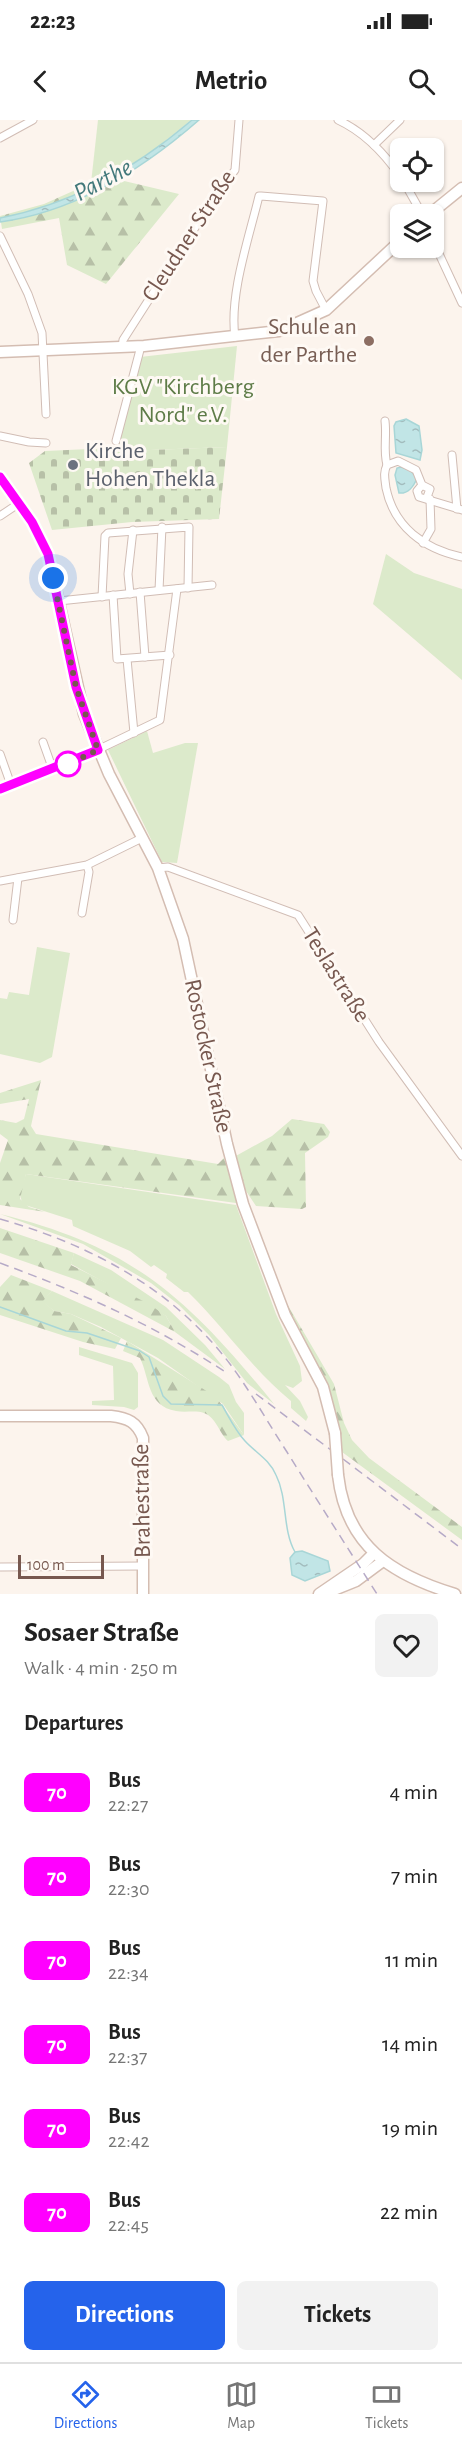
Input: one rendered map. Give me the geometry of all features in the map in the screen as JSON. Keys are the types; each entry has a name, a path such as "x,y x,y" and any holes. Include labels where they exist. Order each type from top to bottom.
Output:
{"main road":[{"path":"442,204 462,188"},
{"path":"0,352 141,346 279,331 326,310 390,250"},
{"name":"Rostocker Straße","path":"0,477 32,522 48,554 76,687 98,750 158,868 183,939 227,1144 243,1204 285,1315 323,1387 335,1433 338,1475 349,1519 379,1557 411,1579 455,1594"},
{"name":"Brahestraße","path":"0,1416 123,1417 136,1424 143,1438 143,1594"},
{"path":"319,1594 363,1564 379,1557"},
{"path":"324,1594 356,1581 379,1557"}],"street":[{"path":"0,138 33,120"},
{"name":"Cleudner Straße","path":"122,347 123,340 235,170 239,120"},
{"path":"338,120 349,125 374,145 390,164"},
{"path":"374,145 400,120"},
{"path":"235,337 233,323 237,292 259,196 323,201 313,280 326,310"},
{"path":"0,236 28,294 42,333 46,414"},
{"path":"441,258 462,303"},
{"path":"116,441 141,346"},
{"path":"385,421 387,441 384,448 387,465"},
{"path":"0,436 29,442 46,442"},
{"path":"428,498 459,509 452,455"},
{"path":"423,543 431,529 429,489 423,486 421,475 408,465 394,461 387,465 384,471 385,480 392,507 406,530 423,543 462,557"},
{"path":"0,516 18,504"},
{"path":"102,597 105,536 108,533 133,530 185,525 189,528 188,588"},
{"path":"159,590 162,527"},
{"path":"130,594 128,574 133,530"},
{"path":"59,601 212,585"},
{"path":"0,789 53,770 160,720 177,589"},
{"path":"140,592 145,657"},
{"path":"113,595 117,659 170,655"},
{"path":"127,658 134,733"},
{"path":"43,742 53,770"},
{"path":"0,754 11,785"},
{"path":"0,881 87,866 141,838"},
{"path":"82,913 89,872 87,866"},
{"name":"Teslastraße","path":"158,868 168,867 298,915 379,1042 462,1156"},
{"path":"13,920 18,878"},
{"path":"0,1567 142,1566"}],"green space":[{"path":"98,120 191,120 149,154 93,187 91,183"},
{"path":"120,180 179,194 106,284 67,265 59,218 2,229 0,216 44,204 91,183 96,192"},
{"name":"KGV \"Kirchberg Nord\" e.V.","path":"237,346 227,447 125,451 118,448 140,357"},
{"path":"227,447 219,519 132,522 52,530 29,463 45,451"},
{"path":"386,554 414,573 462,589 462,680 373,604"},
{"path":"147,731 153,753 185,743 198,743 177,863 162,862 108,750"},
{"path":"37,947 70,953 52,1057 40,1063 0,1054 0,998 7,999 9,992 29,995"},
{"path":"41,1080 31,1126 36,1134 218,1164 224,1158 243,1204 26,1174 20,1199 29,1207 45,1212 0,1205 0,1163 8,1140 0,1134 0,1120 16,1123 24,1119 29,1099 0,1104 0,1093"},
{"path":"292,1119 324,1124 330,1132 328,1137 305,1153 306,1207 302,1209 256,1206 240,1182 234,1157 272,1136"},
{"path":"26,1174 236,1205 276,1314 300,1366 302,1381 293,1388 285,1385 300,1401 308,1417 306,1421 291,1408 291,1401 277,1389 201,1305 188,1292 184,1292 166,1278 167,1274 154,1265 151,1267 130,1251 73,1226 72,1220 22,1204 20,1192"},
{"path":"0,1214 47,1227 88,1243 124,1261 156,1282 214,1335 274,1404 247,1383 209,1335 179,1305 151,1283 83,1244"},
{"path":"0,1228 74,1253 71,1265 149,1304 166,1316 175,1332 80,1281 0,1253"},
{"path":"74,1253 111,1270 166,1307 205,1345 225,1369 175,1332 166,1316 71,1264"},
{"path":"11,1275 52,1291 43,1301 54,1311 71,1314 121,1338 115,1349 83,1342 0,1315 0,1287"},
{"path":"52,1291 163,1340 219,1377 229,1385 236,1402 244,1413 244,1435 223,1404 158,1358 101,1327 71,1314 54,1311 42,1301"},
{"path":"286,1302 334,1384 344,1423 352,1440 369,1458 462,1527 462,1540 342,1452 326,1386 285,1306"},
{"path":"127,1341 216,1397 244,1435 228,1441 208,1415 176,1411 160,1404 151,1390 140,1358 123,1351"},
{"path":"79,1347 132,1363 138,1373 138,1407 134,1410 92,1405 92,1401 114,1400 113,1366 79,1355"}],"water":[{"path":"192,120 199,120 155,155 106,186 54,209 0,222 0,218 53,204 102,182 149,154"},
{"path":"406,419 419,426 422,450 420,460 396,453 394,426 396,422"},
{"path":"397,468 410,470 417,478 410,489 399,493 395,475"},
{"path":"302,1551 328,1561 330,1571 305,1581 292,1575 290,1558 295,1552"}],"waterway":[{"path":"0,1307 66,1331 87,1333 140,1351 149,1357 163,1396 171,1404 222,1405 241,1437 266,1460 276,1475 280,1484 288,1534 295,1552"}],"railway":[{"path":"0,1219 66,1242 127,1273 156,1292 207,1337 245,1385 377,1594"},
{"path":"0,1263 117,1311 199,1355 227,1373"},
{"path":"256,1394 331,1450"},
{"path":"343,1459 462,1549"}],"bus line":[{"name":"70","path":"0,477 32,522 48,554 76,687 98,750 59,768 0,789"}],"place":[{"name":"Schule an der Parthe","path":"369,341"},
{"name":"Kirche Hohen Thekla","path":"73,465"}],"route":[{"path":"53,578 76,687 98,750 66,765 68,764"}],"water label":[{"name":"Parthe","path":"103,180"}]}
